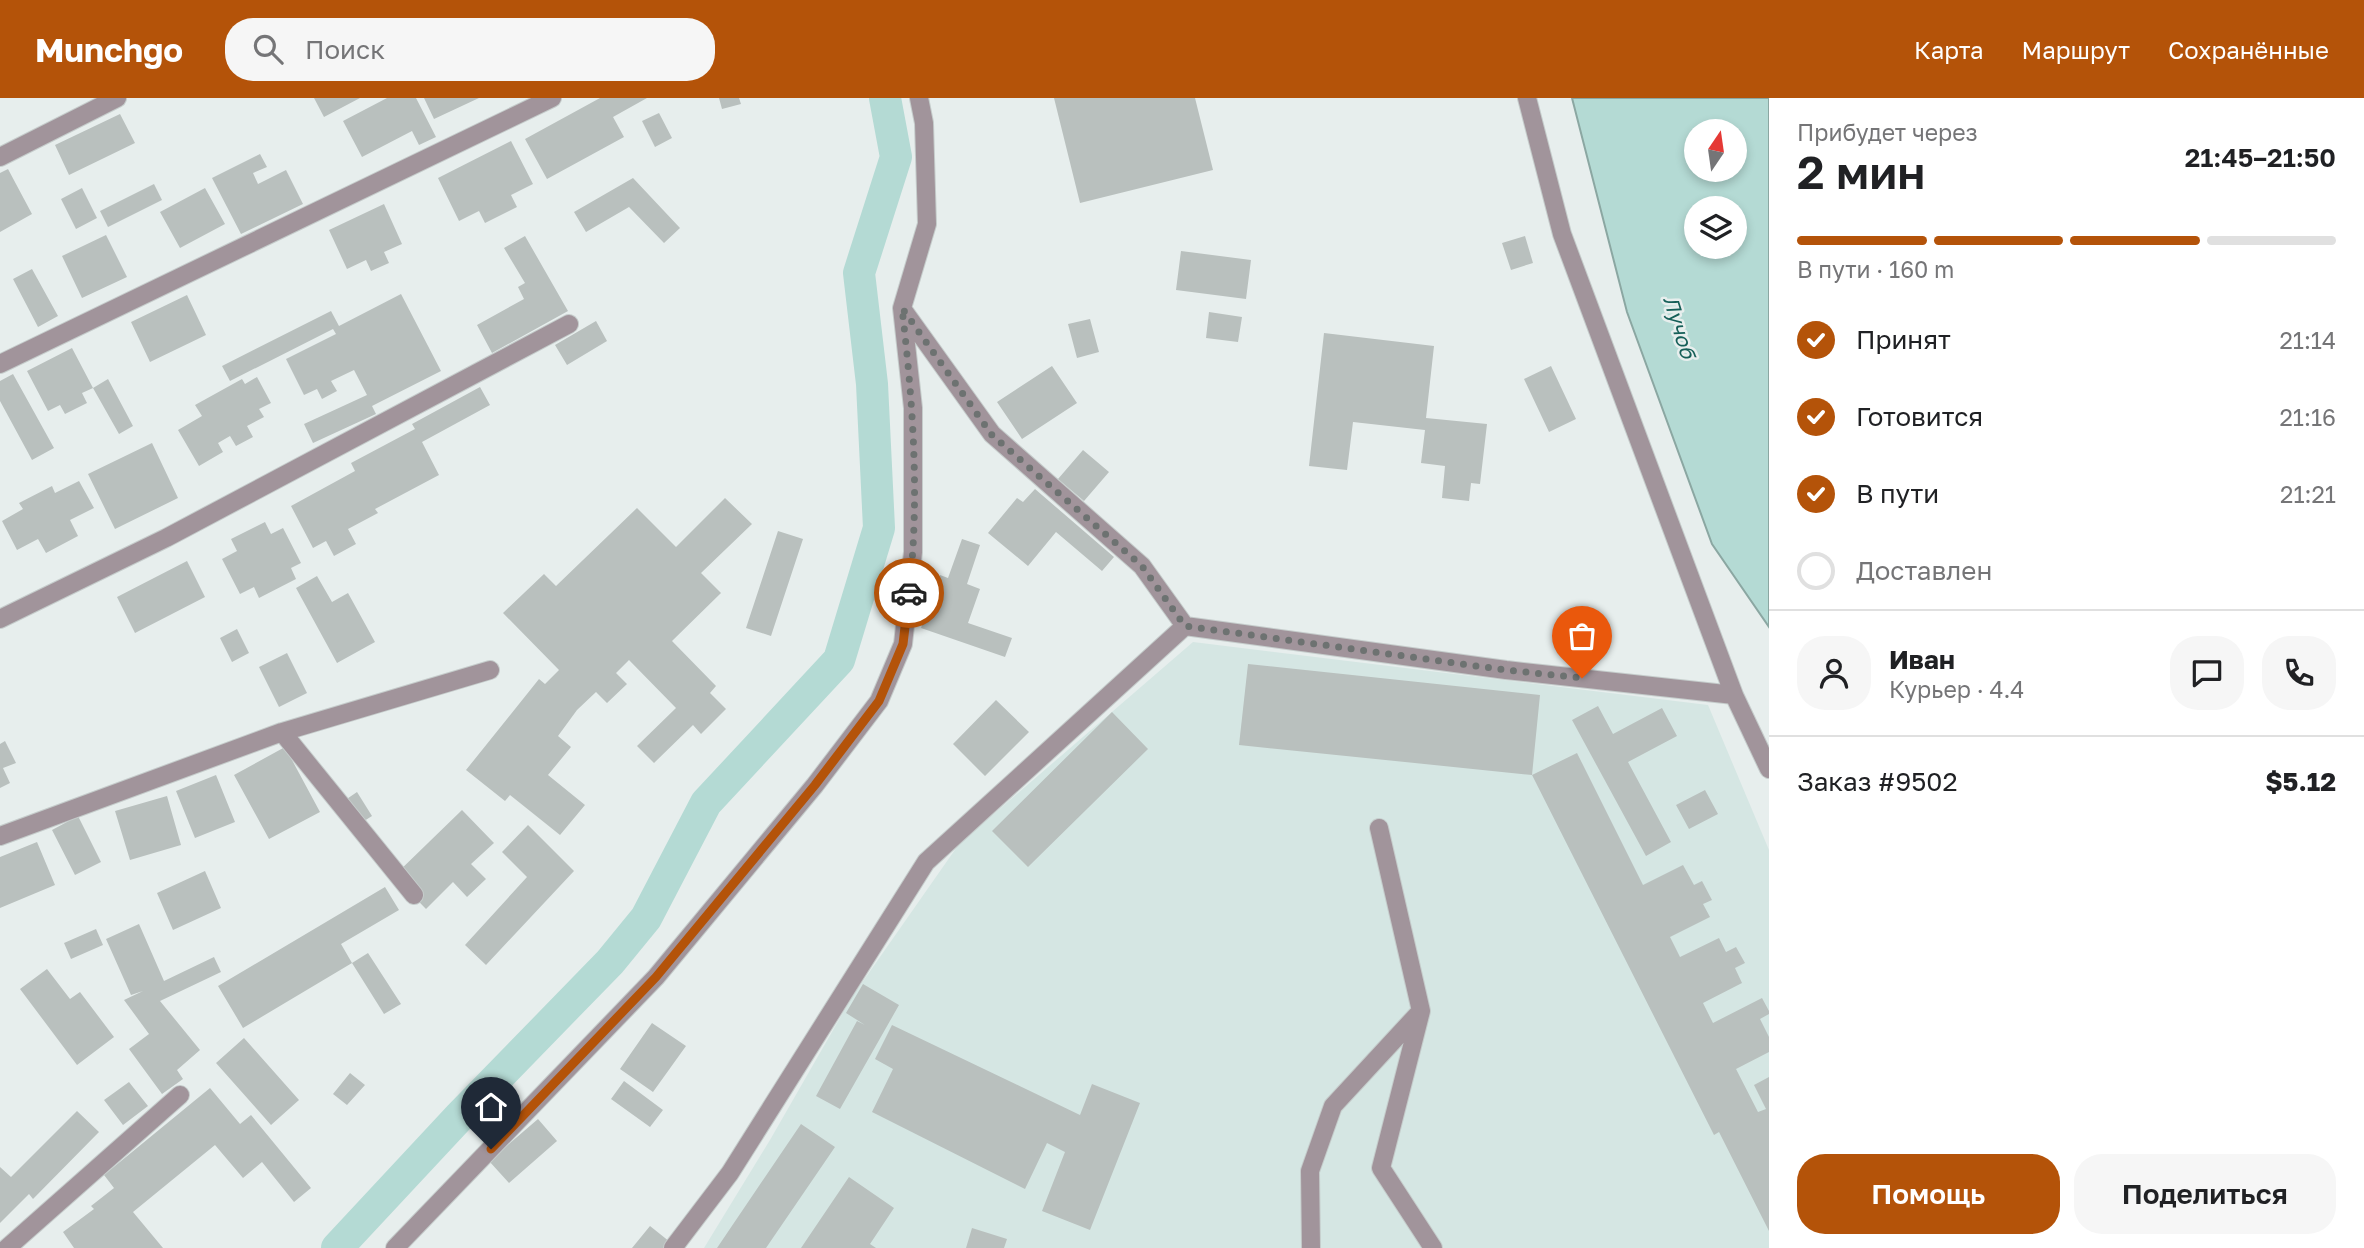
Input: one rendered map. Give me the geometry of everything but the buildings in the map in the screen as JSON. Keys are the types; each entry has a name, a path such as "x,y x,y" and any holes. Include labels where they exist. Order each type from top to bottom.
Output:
{"street":[{"path":"0,157 117,98"},
{"path":"0,364 552,98"},
{"path":"395,1248 656,977 815,785 879,701 903,644 913,552 913,408 902,308 927,224 924,122 919,98"},
{"path":"1527,98 1562,234 1734,695 1769,769"},
{"path":"902,308 992,435 1142,566 1185,626 1506,670 1734,695"},
{"path":"0,619 166,538 569,324"},
{"path":"673,1248 730,1173 926,862 1185,626"},
{"path":"0,836 282,732 490,670"},
{"path":"282,732 414,895"},
{"path":"1379,828 1421,1011 1381,1168 1433,1248"},
{"path":"1311,1248 1310,1171 1333,1106 1421,1011"},
{"path":"7,1248 180,1095"}],"shaded area":[{"path":"1193,642 1708,705 1769,850 1769,1248 704,1248 852,997 959,844"}],"water":[{"name":"Лучоб","path":"1572,98 1769,98 1769,627 1712,544 1627,312"}],"waterway":[{"path":"337,1248 460,1116 610,962 646,918 706,803 839,660 879,528 872,384 859,273 896,157 885,98"}],"way so far":[{"path":"909,593 913,552 913,408 902,308 992,435 1142,566 1185,626 1582,678"}],"route":[{"path":"491,1149 656,977 815,785 879,701 903,644 909,593"}]}
